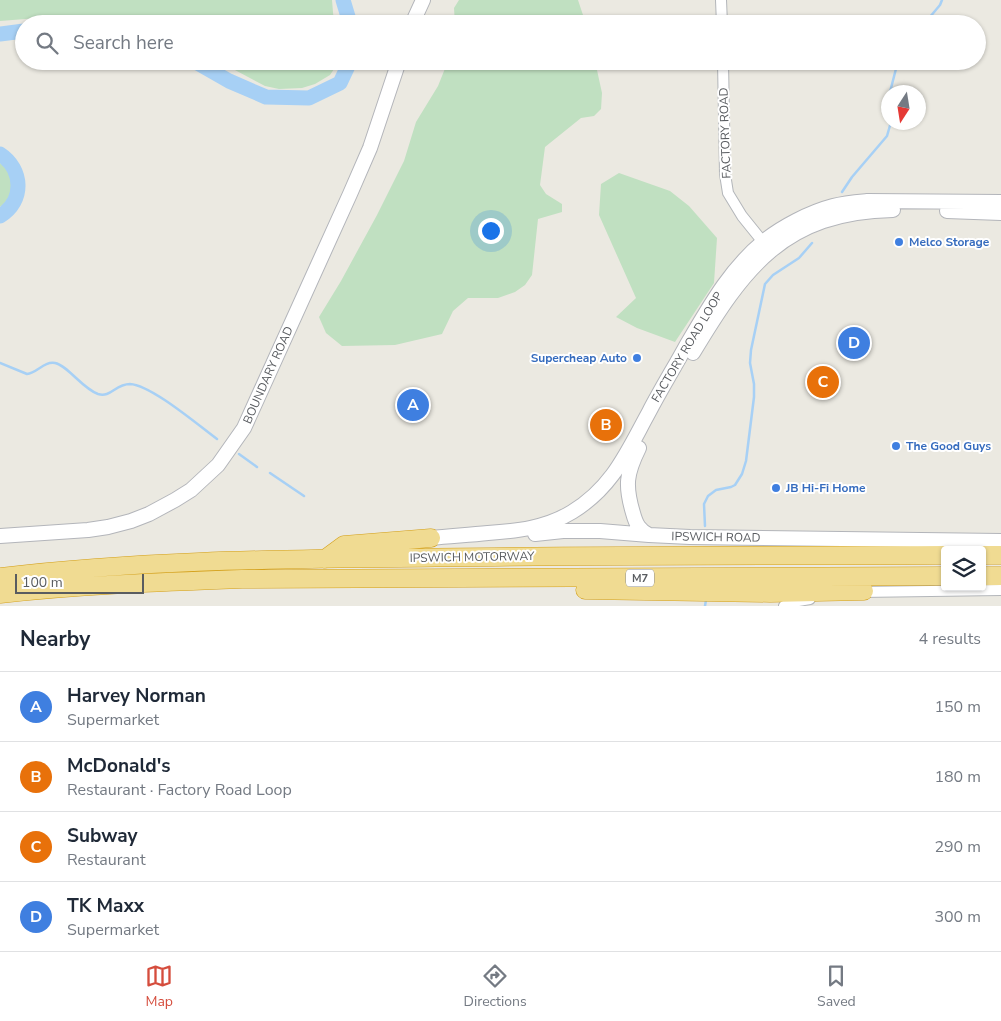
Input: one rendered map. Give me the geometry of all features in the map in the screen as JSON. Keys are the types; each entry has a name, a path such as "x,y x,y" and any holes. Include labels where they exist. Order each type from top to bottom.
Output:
{"highway":[{"path":"325,559 344,545 431,538"},
{"name":"IPSWICH MOTORWAY","path":"0,577 171,563 325,559 520,556 941,555"},
{"path":"986,555 1001,555"},
{"name":"IPSWICH MOTORWAY","path":"0,594 68,587 242,579 941,576"},
{"path":"986,576 1001,576"},
{"path":"336,578 358,586 738,593 864,591"}],"main road":[{"path":"416,15 423,0"},
{"name":"BOUNDARY ROAD","path":"0,536 108,527 131,521 149,514 191,490 218,465 244,428 370,148 396,70"},
{"name":"FACTORY ROAD LOOP","path":"431,538 518,530 539,526 570,513 597,494 623,460 649,411 721,288 734,272 785,228 818,211 847,203 867,201 1001,202"},
{"name":"FACTORY ROAD LOOP","path":"648,535 638,527 628,494 628,476 636,454 646,433 706,331 738,284 756,264 766,246 785,240 807,227 849,214 907,210 1001,213"},
{"name":"IPSWICH ROAD","path":"431,538 481,538 586,531 690,537 1001,541"}],"street":[{"path":"721,0 722,15"},
{"name":"FACTORY ROAD","path":"723,70 725,174 728,193 742,216 766,246"},
{"path":"784,606 808,599 864,591 1001,590"}],"green space":[{"path":"0,0 332,0 333,15 15,15 15,20 0,21"},
{"path":"459,0 578,0 583,15 454,15 454,8"},
{"path":"235,70 333,70 330,75 315,84 302,88 279,89 265,86"},
{"path":"444,70 597,70 602,93 601,109 594,116 581,118 545,147 540,185 546,194 562,204 562,212 538,219 532,275 525,285 515,292 498,298 468,298 453,311 442,334 395,345 342,346 326,333 319,317 377,215 404,161 416,122 438,86"},
{"path":"0,163 10,173 13,185 10,197 0,207"},
{"path":"619,173 670,191 689,206 717,238 714,283 675,342 637,328 616,317 636,298 599,215 601,184"}],"waterway":[{"path":"343,0 348,15"},
{"path":"932,15 942,0"},
{"path":"0,34 15,32"},
{"path":"210,70 229,81 266,97 309,98 340,83 346,70"},
{"path":"892,85 896,70"},
{"path":"842,192 852,177 887,136 889,130"},
{"path":"0,154 8,160 13,168 17,176 18,185 14,202 0,216"},
{"path":"705,526 704,504 708,496 716,490 735,485 742,474 746,461 754,397 754,384 750,363 751,350 765,284 773,275 799,258 812,243"},
{"path":"0,363 27,374 47,364 55,363 65,368 92,391 102,395 110,393 120,386 130,384 139,386 162,398 217,439"},
{"path":"239,454 257,467"},
{"path":"270,473 304,496"},
{"path":"705,606 706,600"}],"place":[{"name":"Melco Storage","path":"899,242"},
{"name":"TK Maxx","path":"854,343"},
{"name":"Supercheap Auto","path":"637,358"},
{"name":"Subway","path":"823,382"},
{"name":"Harvey Norman","path":"413,405"},
{"name":"McDonald's","path":"606,425"},
{"name":"The Good Guys","path":"896,446"},
{"name":"JB Hi-Fi Home","path":"776,488"}]}
